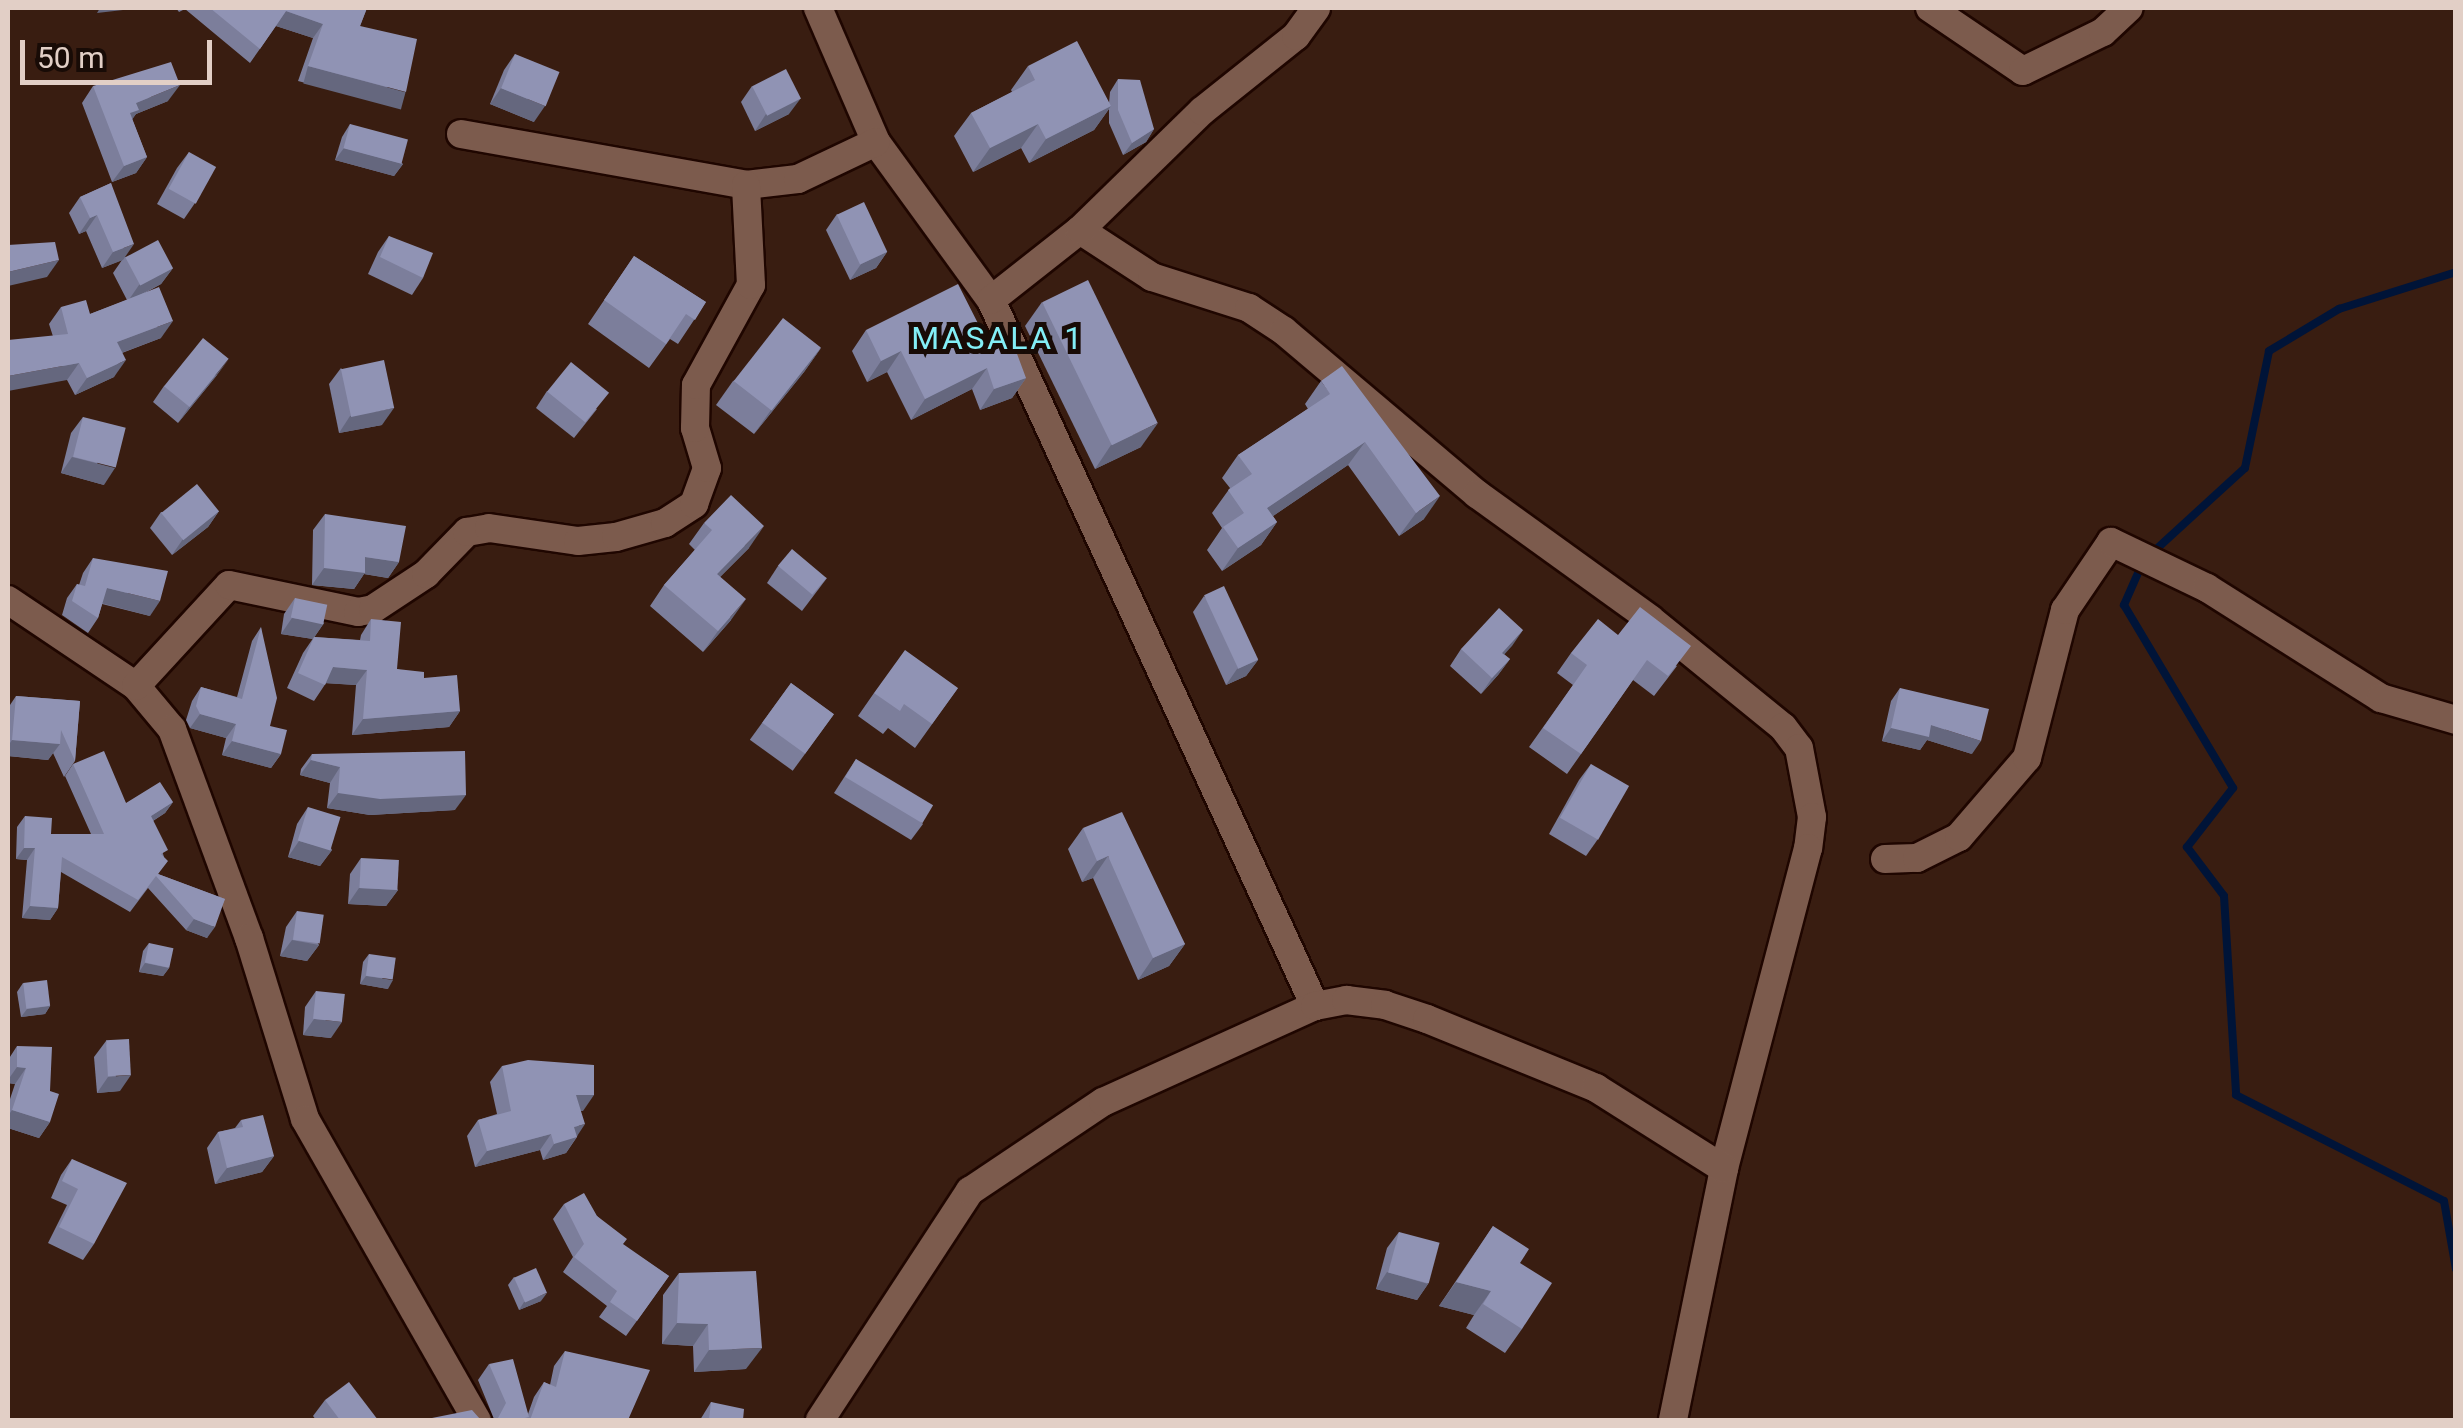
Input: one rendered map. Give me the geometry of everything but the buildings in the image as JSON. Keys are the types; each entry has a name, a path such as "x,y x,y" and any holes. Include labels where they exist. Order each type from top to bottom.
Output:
{"street":[{"path":"818,8 876,142 991,300 1315,1006"},
{"path":"991,300 1080,230 1202,111 1296,36 1316,8"},
{"path":"1930,8 2023,71 2103,32 2129,8"},
{"path":"461,134 746,185 798,179 876,142"},
{"path":"136,686 229,585 358,612 413,583 468,532 488,528 578,541 616,537 665,523 694,504 707,468 695,428 696,385 751,285 746,185"},
{"path":"1080,230 1135,269 1249,308 1284,332 1477,494 1650,618 1784,727 1800,748 1812,816 1808,848 1724,1169 1673,1420"},
{"path":"1886,858 1916,858 1959,837 2027,758 2065,610 2110,542 2207,588 2381,698 2456,720"},
{"path":"8,600 154,702 184,757 305,1120 477,1420"},
{"path":"820,1420 970,1191 1104,1102 1315,1006 1346,1000 1385,1004 1427,1019 1596,1088 1724,1169"}],"waterway":[{"path":"2151,554 2245,468 2269,351 2339,309 2456,272"},
{"path":"2142,564 2124,605 2233,788 2187,847 2224,896 2236,1095 2444,1201 2456,1269"}],"district":[{"name":"MASALA 1","path":"998,338"}]}
